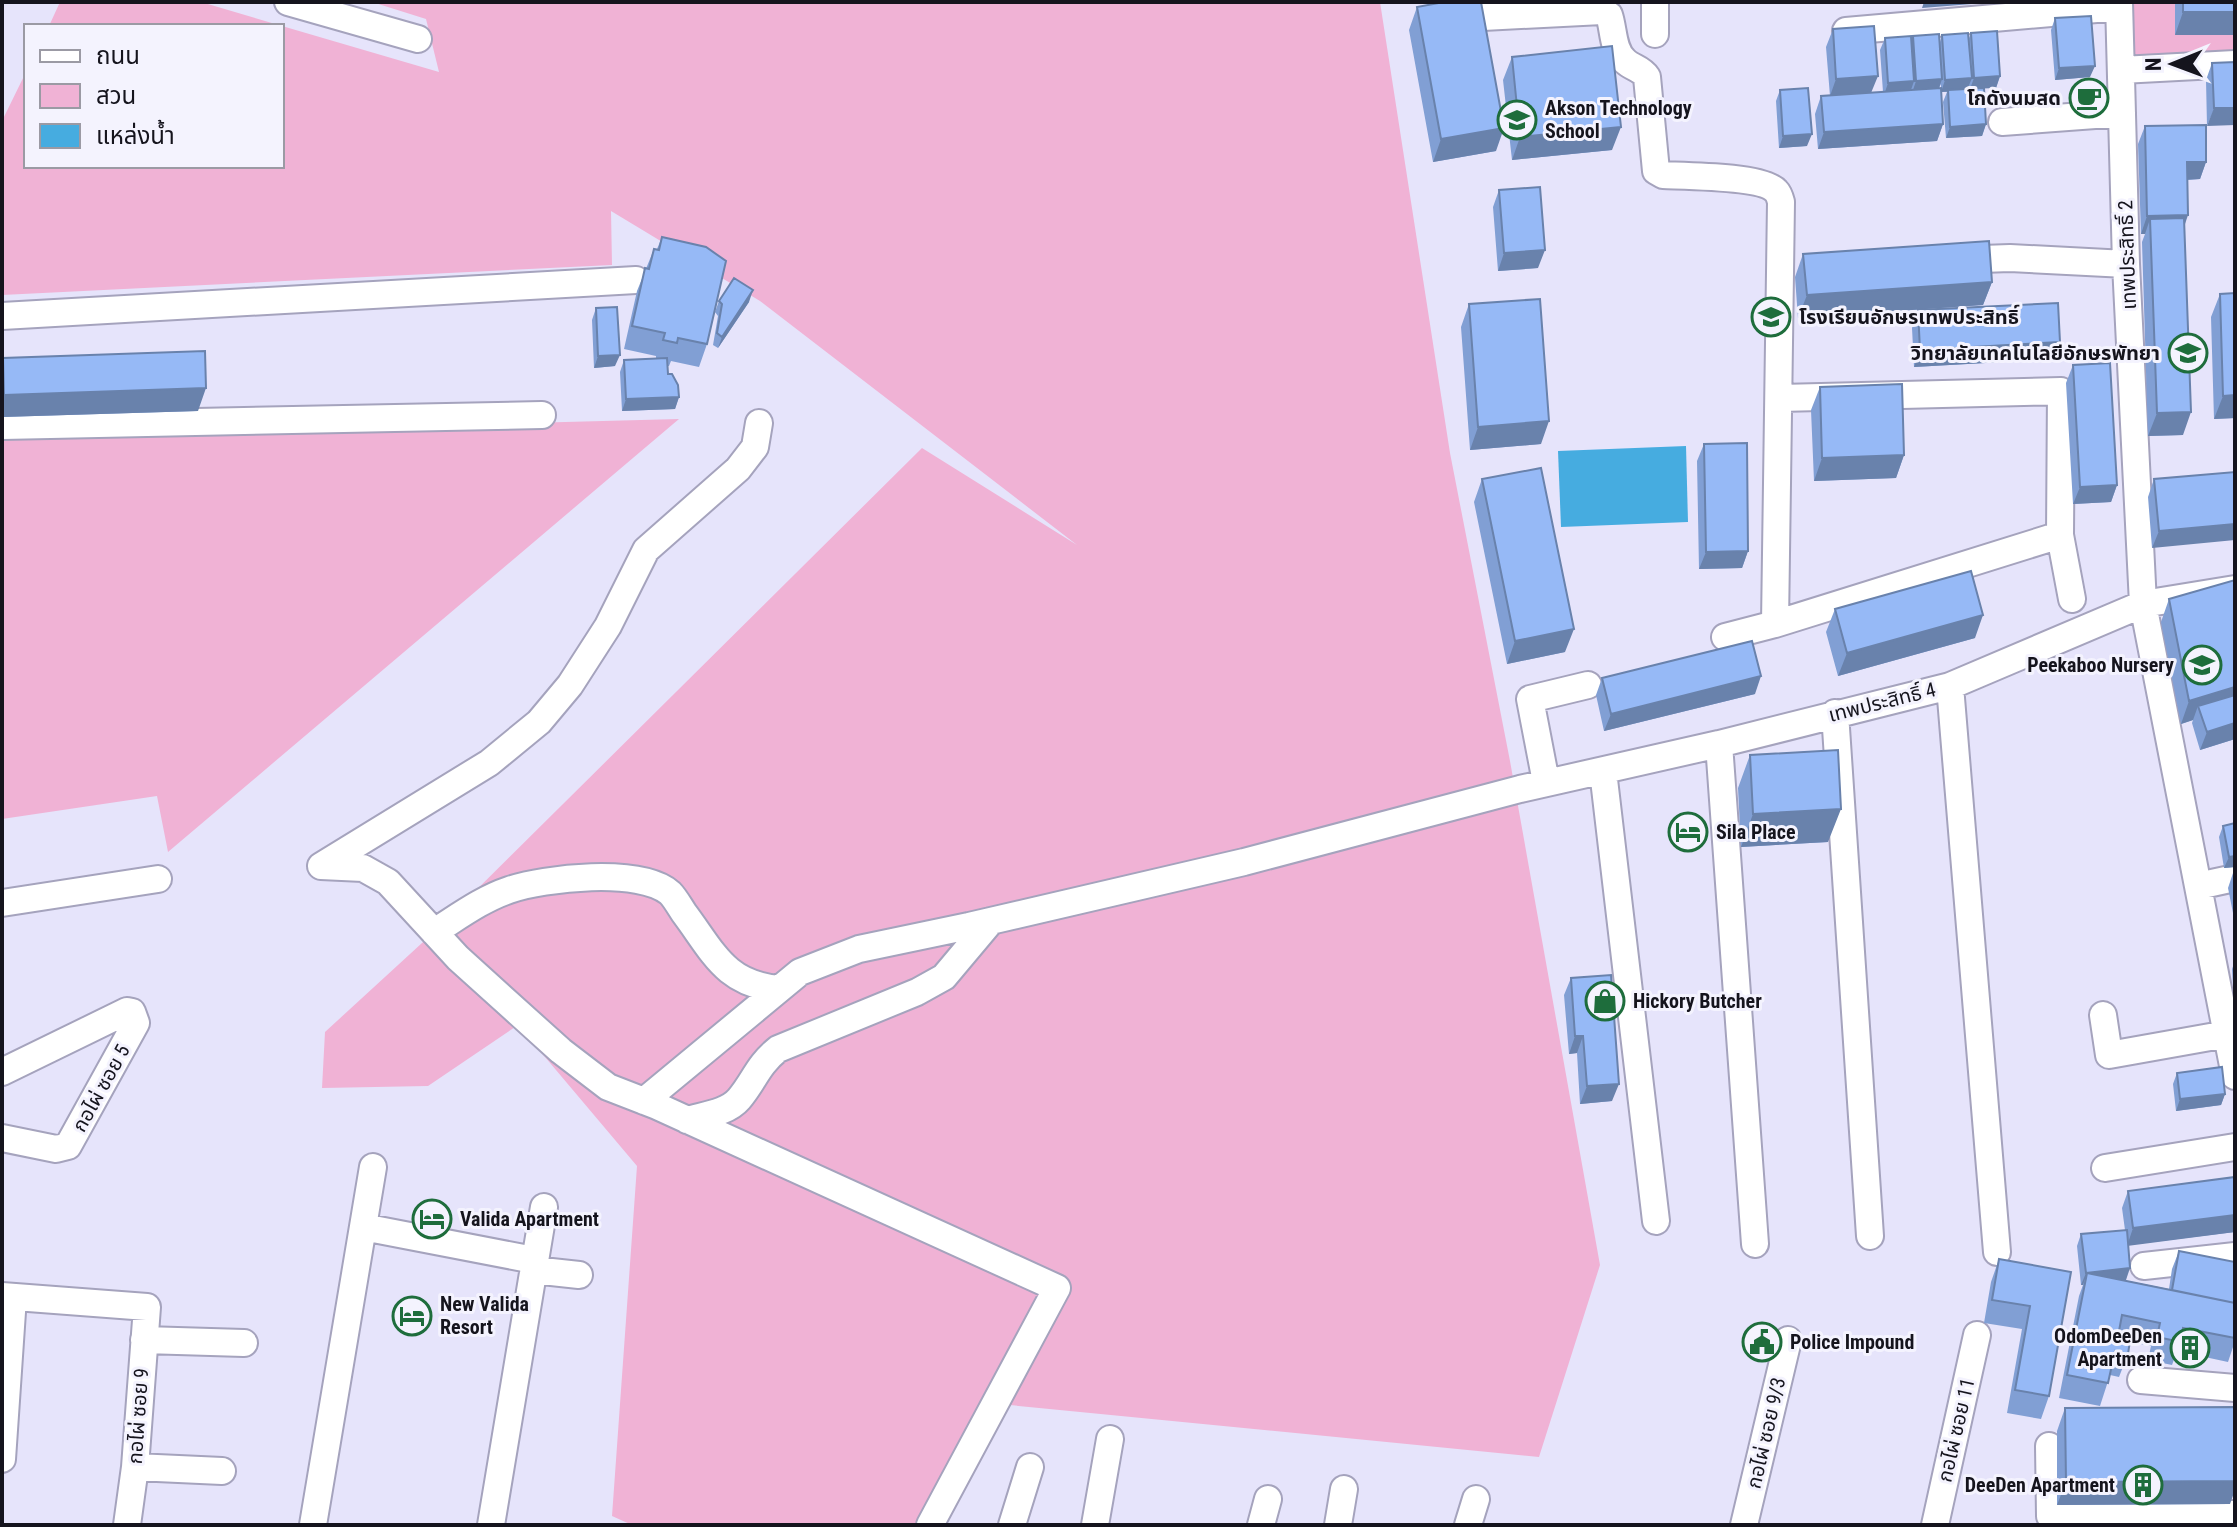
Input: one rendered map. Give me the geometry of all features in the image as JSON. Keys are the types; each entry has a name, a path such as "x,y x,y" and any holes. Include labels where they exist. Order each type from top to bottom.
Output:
{"street":[{"path":"288,2 418,39"},
{"path":"1655,2 1655,34"},
{"path":"1846,31 2119,4"},
{"name":"เทพประสิทธิ์ 2","path":"2119,4 2126,264 2143,604 2235,1076"},
{"path":"1483,17 1602,11 1609,15 1618,52 1625,61 1644,71 1647,77 1656,171 1663,175 1752,180 1774,188 1781,202 1775,624"},
{"path":"2121,70 2235,64"},
{"path":"2002,122 2122,113"},
{"path":"1931,262 2010,258 2126,264"},
{"path":"1782,270 1812,268"},
{"path":"2,316 636,280"},
{"path":"1780,398 2061,391 2060,535 2072,599"},
{"path":"2,426 542,415"},
{"path":"759,423 755,447 738,469 646,550 608,626 570,685 539,722 489,763 321,866 363,868 388,882 458,958 561,1051 608,1087 1057,1288 930,1525"},
{"path":"1725,637 2060,535"},
{"name":"เทพประสิทธิ์ 4","path":"644,1101 800,972 821,961 859,949 1244,862 1546,782 1719,744 1950,686 2143,604 2235,589"},
{"path":"1546,782 1530,699 1588,685"},
{"path":"1950,686 1997,1252"},
{"path":"1835,713 1870,1236"},
{"path":"1719,744 1755,1244"},
{"path":"1603,771 1656,1221"},
{"path":"434,932 473,907 509,890 582,877 618,878 655,885 669,893 727,971 758,987 779,989"},
{"path":"2198,886 2235,878"},
{"path":"2,903 158,879"},
{"path":"687,1120 722,1110 738,1101 762,1062 778,1049 917,992 944,977 991,921"},
{"name":"กอไผ่ ซอย 5","path":"2,1072 127,1011 136,1017 136,1023 68,1146 56,1149 2,1138"},
{"path":"2103,1015 2109,1055 2227,1034"},
{"path":"740,1023 762,1062"},
{"path":"2105,1168 2235,1147"},
{"path":"313,1525 373,1167"},
{"path":"491,1525 544,1207"},
{"path":"363,1227 579,1275"},
{"path":"2144,1266 2235,1256"},
{"path":"2,1459 8,1297"},
{"name":"กอไผ่ ซอย 9","path":"8,1297 147,1307 135,1467 127,1525"},
{"name":"กอไผ่ ซอย 11","path":"1935,1525 1977,1335"},
{"path":"144,1340 244,1343"},
{"name":"กอไผ่ ซอย 9/3","path":"1744,1525 1788,1340"},
{"path":"2141,1380 2235,1388"},
{"path":"1095,1525 1110,1439"},
{"path":"2049,1446 2050,1516 2235,1514"},
{"path":"135,1467 222,1471"},
{"path":"1012,1525 1030,1467"},
{"path":"1338,1525 1344,1489"},
{"path":"1261,1525 1268,1499"},
{"path":"1468,1525 1476,1499"}],"green space":[{"path":"60,2 201,2 275,24 50,24"},
{"path":"372,2 1380,2 1450,453 1510,761 1600,1265 1539,1457 999,1404 937,1525 632,1525 612,1516 637,1166 518,1025 428,1086 322,1088 325,1032 434,932 922,448 1077,545 760,301 611,211 612,265 2,295 2,121 24,76 24,168 284,168 284,27 439,72 426,19"},
{"path":"2128,2 2235,2 2235,52 2130,56"},
{"path":"679,419 168,852 157,796 2,819 2,437"}],"water":[{"path":"1686,446 1688,522 1561,527 1558,451"}],"building":[{"path":"1444,2 1481,2 1504,128 1441,139 1417,7"},
{"path":"2183,2 2235,2 2235,12 2183,12"},
{"path":"2091,16 2095,66 2059,68 2055,18"},
{"path":"1874,26 1878,76 1836,79 1833,29"},
{"path":"1997,31 2000,76 1974,78 1971,33"},
{"path":"1968,33 1972,78 1945,80 1942,35"},
{"path":"1939,34 1942,79 1916,81 1913,36"},
{"path":"1911,36 1914,81 1888,83 1885,38"},
{"path":"1612,46 1621,127 1520,137 1512,57"},
{"path":"2235,62 2235,108 2214,108 2212,63"},
{"path":"1808,88 1812,134 1783,136 1780,90"},
{"path":"1941,88 1943,124 1824,132 1821,96"},
{"path":"1984,88 1986,124 1950,127 1948,90"},
{"path":"2206,125 2206,162 2187,162 2188,215 2147,216 2145,126"},
{"path":"1540,187 1545,250 1504,253 1499,190"},
{"path":"2184,218 2191,412 2157,413 2150,219"},
{"path":"662,237 706,247 726,261 707,344 678,338 677,343 663,340 665,333 632,326 645,268 649,269 654,249 659,250"},
{"path":"1989,241 1992,282 1807,295 1803,254"},
{"path":"734,278 753,290 722,337 717,333 722,304 719,301"},
{"path":"2235,293 2235,395 2223,396 2220,294"},
{"path":"1540,299 1549,421 1478,427 1469,304"},
{"path":"2058,303 2060,342 1920,350 1918,310"},
{"path":"617,307 620,355 598,356 596,308"},
{"path":"205,351 206,388 4,395 3,358"},
{"path":"667,358 668,374 672,374 678,385 679,397 626,399 624,360"},
{"path":"2110,363 2117,485 2080,487 2073,365"},
{"path":"1902,384 1904,455 1822,458 1820,387"},
{"path":"1747,443 1748,551 1706,552 1704,444"},
{"path":"1541,468 1574,629 1515,641 1482,479"},
{"path":"2235,472 2235,524 2159,531 2154,479"},
{"path":"1971,571 1983,615 1847,653 1835,609"},
{"name":"Peekaboo Nursery","path":"2235,580 2235,687 2189,701 2169,599"},
{"path":"1752,641 1761,676 1611,714 1602,678"},
{"path":"2235,695 2235,723 2207,732 2198,706"},
{"path":"1838,750 1841,809 1753,814 1750,755"},
{"path":"2235,823 2235,856 2229,857 2223,826"},
{"path":"1611,975 1619,1084 1587,1086 1583,1036 1575,1036 1571,978"},
{"path":"2222,1067 2225,1094 2180,1099 2177,1073"},
{"path":"2235,1177 2235,1215 2133,1228 2128,1191"},
{"path":"2127,1230 2130,1268 2086,1273 2081,1234"},
{"path":"2179,1251 2235,1262 2235,1303 2172,1290"},
{"path":"1999,1259 2071,1272 2049,1396 2015,1390 2030,1306 1992,1300"},
{"path":"2087,1273 2235,1303 2235,1338 2183,1328 2181,1342 2157,1337 2160,1323 2122,1315 2119,1331 2131,1334 2128,1354 2115,1351 2108,1383 2067,1375"},
{"name":"DeeDen Apartment","path":"2235,1407 2235,1481 2066,1482 2065,1408"}],"place":[{"name":"โกดังนมสด","path":"2089,98"},
{"name":"Akson Technology School","path":"1517,120"},
{"name":"โรงเรียนอักษรเทพประสิทธิ์","path":"1771,317"},
{"name":"วิทยาลัยเทคโนโลยีอักษรพัทยา","path":"2188,353"},
{"name":"Peekaboo Nursery","path":"2202,665"},
{"name":"Sila Place","path":"1688,832"},
{"name":"Hickory Butcher","path":"1605,1001"},
{"name":"Valida Apartment","path":"432,1219"},
{"name":"New Valida Resort","path":"412,1316"},
{"name":"Police Impound","path":"1762,1342"},
{"name":"OdomDeeDen Apartment","path":"2190,1348"},
{"name":"DeeDen Apartment","path":"2143,1485"}]}
